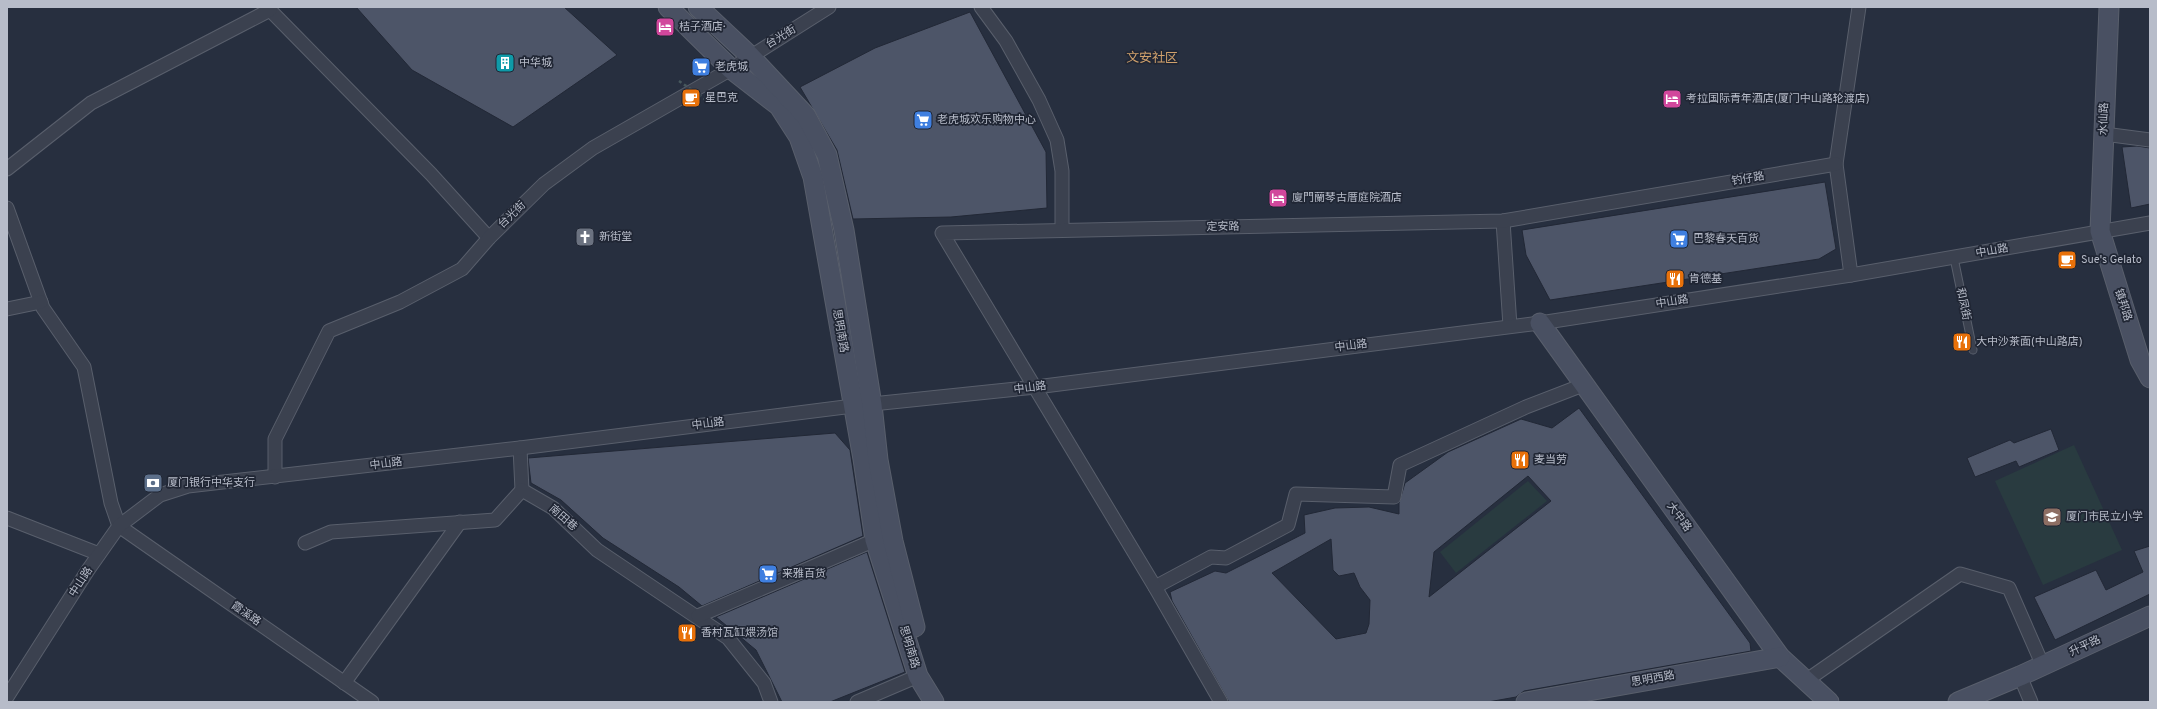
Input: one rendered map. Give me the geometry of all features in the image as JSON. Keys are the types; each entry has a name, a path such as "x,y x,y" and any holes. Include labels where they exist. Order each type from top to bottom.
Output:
{"main road":[{"name":"思明南路","path":"668,7 732,68 779,106 799,137 813,177 875,540 918,676 934,702"},
{"name":"思明南路","path":"698,7 750,56 806,116 827,155 844,230 872,405 878,460 888,519 924,662 948,702"},
{"name":"水仙路","path":"2100,232 2109,7"},
{"name":"镇邦路","path":"2100,232 2140,360 2150,378"},
{"name":"大中路","path":"1540,323 1583,385 1780,657 1807,680 1829,702"},
{"name":"升平路","path":"2020,676 2150,616"},
{"name":"思明西路","path":"1526,702 1780,657"},
{"path":"1958,702 2020,676"}],"street":[{"name":"台光街","path":"275,477 275,439 329,331 400,302 462,269 489,238 544,184 593,148 732,68 829,7"},
{"path":"981,7 1006,41 1039,100 1057,140 1062,171 1062,230"},
{"path":"1851,275 1836,164 1858,7"},
{"path":"7,169 91,104 268,8 431,174 489,238"},
{"path":"2104,134 2150,140"},
{"name":"钓仔路","path":"1504,221 1836,164"},
{"path":"7,208 43,308 84,367 111,503 119,526"},
{"path":"1504,221 1510,326"},
{"name":"定安路","path":"1036,387 942,233 1504,221"},
{"name":"中山路","path":"7,697 99,554 119,526 160,495 188,486 520,448 853,406 1036,387 1540,323 1851,275 2150,223"},
{"path":"7,308 41,302"},
{"path":"1155,587 1211,557 1226,558 1288,525 1296,494 1394,497 1400,465 1526,407 1583,385"},
{"path":"1036,387 1155,587 1221,702"},
{"path":"306,543 331,532 495,520 522,490 520,448"},
{"name":"南田巷","path":"522,490 553,508 597,550 698,616 728,638 764,683 771,702"},
{"path":"7,518 99,554"},
{"path":"344,682 460,522"},
{"name":"霞溪路","path":"119,526 372,702"},
{"path":"698,616 875,540"},
{"path":"1807,680 1960,574 2009,588 2043,666"},
{"path":"857,702 918,676"},
{"path":"2020,676 2031,702"}],"lane":[{"name":"和凤街","path":"1954,258 1973,350"}],"path":[{"path":"679,81 712,104"}],"shaded area":[{"path":"2074,445 2122,550 2043,585 1995,481"},
{"path":"1528,481 1547,501 1456,573 1440,552"}],"building":[{"name":"中华城","path":"356,7 564,7 617,55 513,127 412,70"},
{"name":"老虎城欢乐购物中心","path":"970,12 1046,152 1047,208 951,217 853,219 837,150 800,87 875,48"},
{"path":"2137,146 2150,148 2150,204 2131,208 2122,147"},
{"name":"巴黎春天百货","path":"1825,182 1836,249 1819,259 1550,300 1526,255 1522,230"},
{"path":"1579,408 1750,643 1751,651 1524,691 1516,697 1488,702 1229,702 1172,601 1170,592 1215,571 1226,573 1305,533 1304,515 1335,508 1369,507 1399,514 1399,503 1405,483 1448,452 1521,419 1552,428","holes":["1528,476 1551,501 1429,597 1434,552","1331,539 1333,570 1339,576 1354,573 1360,587 1370,600 1369,624 1366,633 1336,639 1272,573"]},
{"path":"2051,429 2059,450 2019,467 2016,461 1975,477 1967,458 2010,440 2014,443"},
{"name":"来雅百货","path":"835,433 850,450 863,536 702,606 679,587 603,538 561,500 531,483 528,458"},
{"path":"2150,546 2150,594 2055,640 2034,597 2096,570 2106,590 2143,572 2134,551"},
{"path":"867,552 905,672 830,702 782,702 756,650 716,617"}],"place":[{"name":"桔子酒店·","path":"665,27"},
{"name":"中华城","path":"505,63"},
{"name":"老虎城","path":"701,67"},
{"name":"星巴克","path":"691,98"},
{"name":"考拉国际青年酒店(厦门中山路轮渡店)","path":"1672,99"},
{"name":"老虎城欢乐购物中心","path":"923,120"},
{"name":"廈門蘭琴古厝庭院酒店","path":"1278,198"},
{"name":"新街堂","path":"585,237"},
{"name":"巴黎春天百货","path":"1679,239"},
{"name":"Sue's Gelato","path":"2067,260"},
{"name":"肯德基","path":"1675,279"},
{"name":"大中沙茶面(中山路店)","path":"1962,342"},
{"name":"麦当劳","path":"1520,460"},
{"name":"厦门银行中华支行","path":"153,483"},
{"name":"厦门市民立小学","path":"2052,517"},
{"name":"来雅百货","path":"768,574"},
{"name":"香村瓦缸煨汤馆","path":"687,633"}],"district":[{"name":"文安社区","path":"1152,59"}]}
